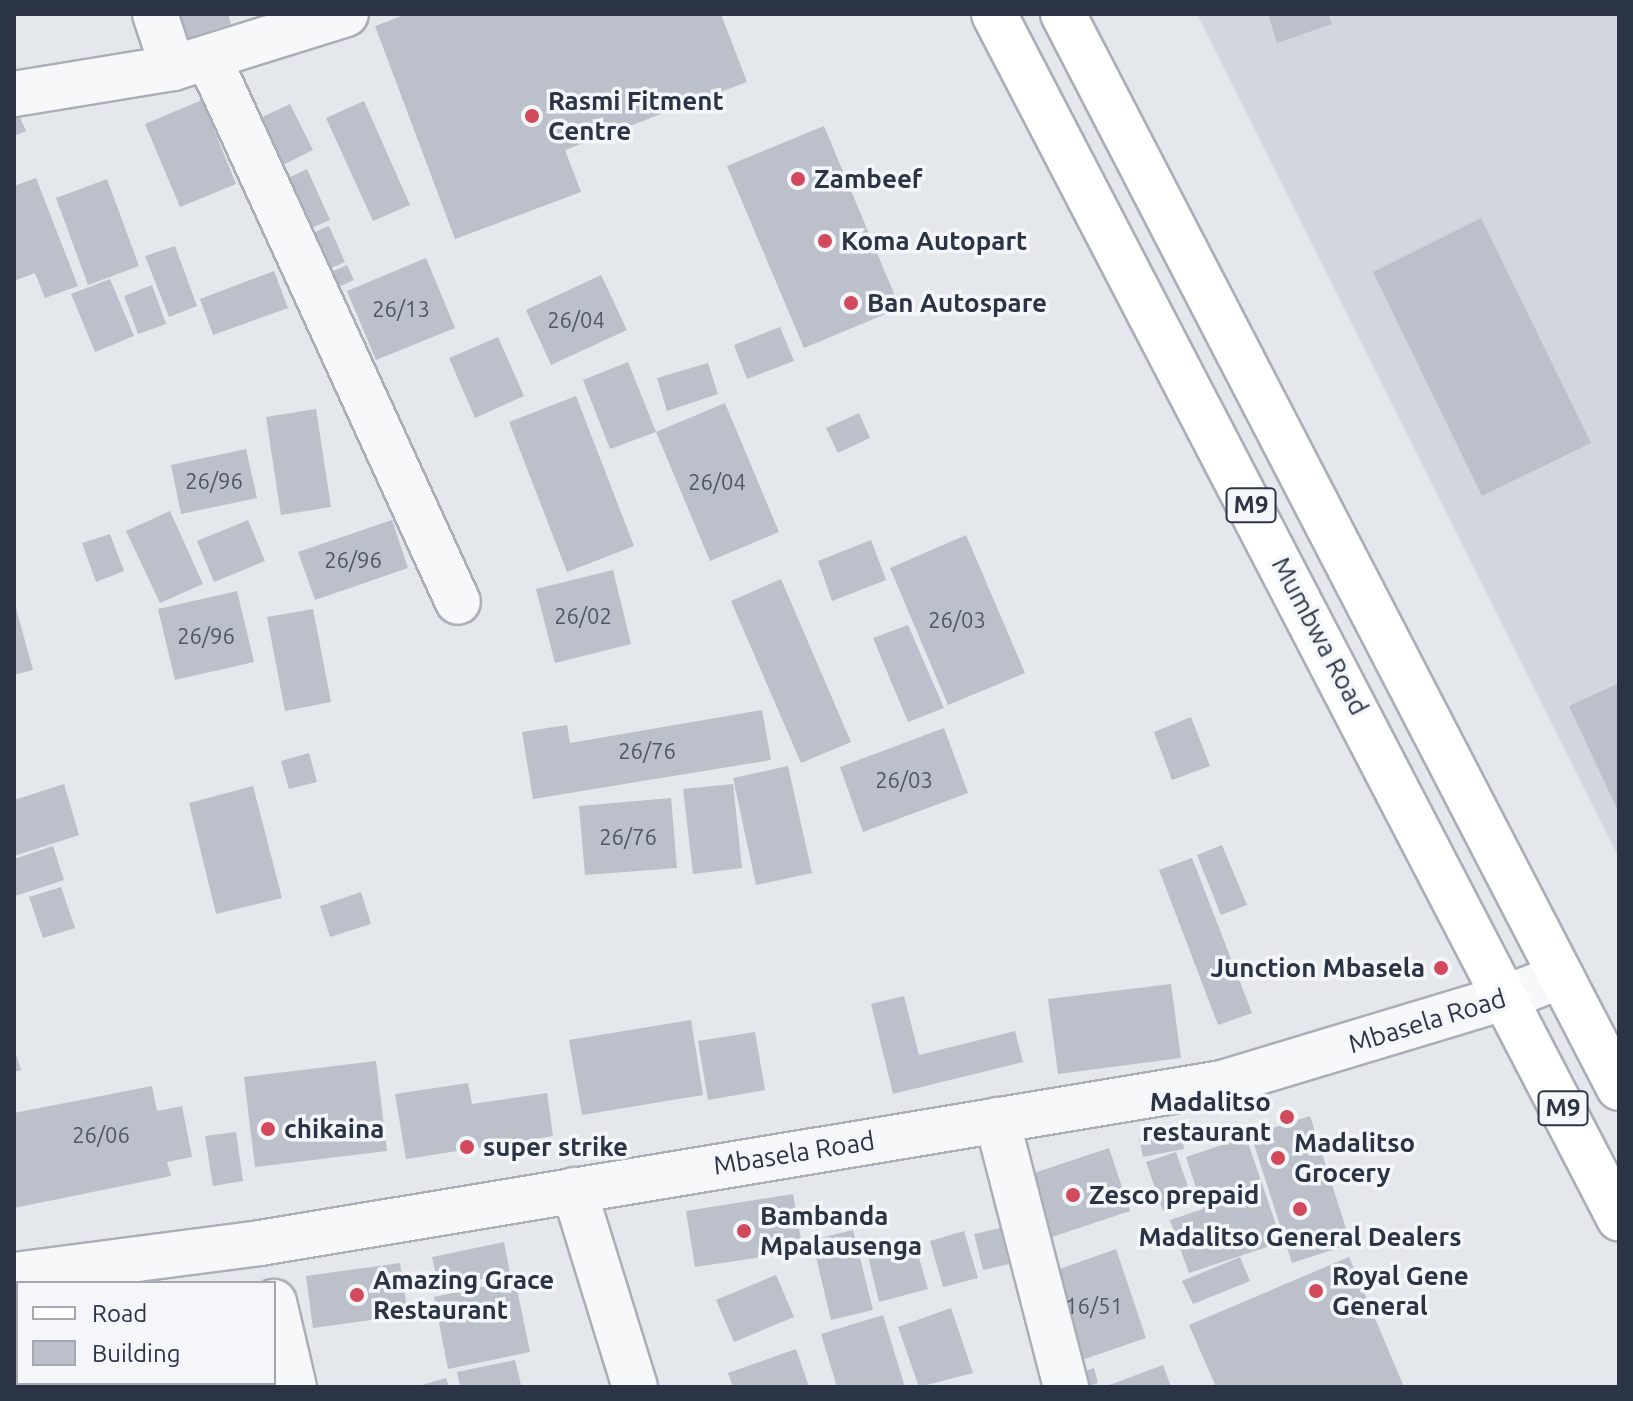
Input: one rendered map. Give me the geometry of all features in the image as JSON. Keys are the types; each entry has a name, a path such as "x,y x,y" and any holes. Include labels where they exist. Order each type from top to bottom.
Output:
{"main road":[{"name":"Mumbwa Road","path":"994,14 1507,997 1619,1218"},
{"name":"M9","path":"1063,14 1619,1088"}],"street":[{"path":"155,14 191,64 458,602"},
{"path":"14,94 191,64 346,14"},
{"name":"Mbasela Road","path":"14,1275 265,1263 574,1190 1222,1083 1507,997 1561,976"},
{"path":"997,1120 1066,1387"},
{"path":"574,1190 635,1387"},
{"path":"276,1310 294,1387"}],"shaded area":[{"path":"1197,14 1619,14 1619,858"}],"building":[{"path":"172,14 228,14 231,24 181,40"},
{"name":"Rasmi Fitment Centre","path":"407,14 721,14 747,82 565,150 581,192 455,239 375,26"},
{"path":"1268,14 1328,14 1332,24 1277,43"},
{"path":"202,100 236,184 180,207 145,124"},
{"path":"364,101 410,205 373,221 326,118"},
{"path":"14,104 26,131 14,136"},
{"path":"290,104 313,150 281,166 258,119"},
{"path":"824,126 900,308 804,348 727,166"},
{"path":"307,169 330,220 302,232 280,182"},
{"path":"36,178 78,286 45,298 35,273 14,281 14,186"},
{"path":"107,179 139,266 88,285 56,198"},
{"path":"1481,218 1591,443 1482,496 1373,272"},
{"path":"329,226 345,262 313,276 297,240"},
{"path":"175,246 197,306 169,317 145,256"},
{"path":"426,258 455,328 376,360 347,291"},
{"path":"347,265 354,280 316,297 309,282"},
{"path":"274,271 288,308 213,335 200,299"},
{"path":"601,275 627,330 551,365 526,310"},
{"path":"110,279 134,336 95,352 71,294"},
{"path":"152,285 166,324 138,334 124,296"},
{"path":"780,327 794,361 747,379 734,345"},
{"path":"498,337 524,396 475,418 449,358"},
{"path":"628,362 656,432 610,449 583,380"},
{"path":"708,363 718,394 667,411 657,378"},
{"path":"576,396 634,546 567,572 509,422"},
{"path":"725,403 779,532 710,561 656,432"},
{"path":"316,409 331,507 281,515 266,417"},
{"path":"859,413 870,438 838,453 826,428"},
{"path":"246,449 257,498 181,514 171,465"},
{"path":"170,511 203,584 160,603 126,531"},
{"path":"248,520 265,561 214,582 197,541"},
{"path":"392,520 408,568 315,600 298,552"},
{"path":"110,534 124,571 96,582 82,543"},
{"path":"966,535 1025,673 948,705 890,568"},
{"path":"871,540 886,580 832,601 818,561"},
{"path":"613,570 631,644 555,663 536,589"},
{"path":"781,579 851,742 801,763 731,601"},
{"path":"237,591 254,662 175,680 158,609"},
{"path":"14,601 33,670 14,675"},
{"path":"313,609 331,702 285,711 267,617"},
{"path":"908,625 944,708 908,722 873,638"},
{"path":"1619,683 1619,813 1569,706"},
{"path":"762,710 771,760 533,799 522,732 567,725 570,743"},
{"path":"1191,717 1210,766 1172,780 1154,732"},
{"path":"944,728 968,793 863,832 840,767"},
{"path":"309,753 317,782 289,789 281,761"},
{"path":"788,766 812,873 756,885 733,778"},
{"path":"64,784 79,835 14,856 14,800"},
{"path":"733,784 742,868 693,874 683,789"},
{"path":"253,786 282,898 216,914 189,803"},
{"path":"671,798 677,868 585,875 579,806"},
{"path":"1222,845 1247,905 1221,915 1197,855"},
{"path":"53,846 64,880 15,896 14,859"},
{"path":"1192,858 1252,1013 1218,1025 1159,870"},
{"path":"61,887 75,928 43,938 29,897"},
{"path":"361,892 371,924 330,937 320,906"},
{"path":"1171,984 1181,1058 1058,1074 1048,999"},
{"path":"904,996 919,1055 1015,1031 1023,1062 893,1094 871,1004"},
{"path":"691,1020 703,1095 582,1115 569,1040"},
{"path":"755,1032 765,1090 708,1100 698,1041"},
{"path":"14,1049 21,1070 14,1072"},
{"path":"376,1061 387,1151 255,1167 244,1077"},
{"path":"468,1083 472,1104 547,1093 553,1136 406,1159 395,1094"},
{"path":"152,1086 157,1111 182,1106 192,1157 167,1162 171,1176 14,1208 14,1113"},
{"path":"1310,1116 1351,1244 1292,1263 1251,1135"},
{"path":"1181,1130 1184,1149 1143,1157 1139,1138"},
{"path":"236,1132 243,1181 213,1186 205,1136"},
{"path":"1246,1137 1282,1242 1189,1273 1170,1220 1203,1209 1186,1157"},
{"name":"Zesco prepaid","path":"1109,1148 1130,1211 1037,1242 1016,1179"},
{"path":"1176,1152 1193,1201 1163,1211 1146,1162"},
{"name":"Bambanda Mpalausenga","path":"793,1194 803,1251 695,1267 686,1211"},
{"path":"1000,1228 1009,1264 983,1270 974,1234"},
{"path":"853,1230 873,1310 831,1320 812,1240"},
{"path":"964,1231 978,1278 943,1287 930,1241"},
{"path":"504,1242 510,1273 439,1288 432,1257"},
{"path":"915,1244 928,1289 879,1302 868,1256"},
{"path":"1116,1249 1146,1338 1073,1363 1043,1275"},
{"path":"1240,1257 1250,1281 1193,1304 1182,1281"},
{"name":"Royal Gene General","path":"1349,1257 1404,1387 1216,1387 1189,1325"},
{"name":"Amazing Grace Restaurant","path":"400,1263 408,1315 313,1328 306,1276"},
{"path":"776,1275 794,1317 734,1342 716,1300"},
{"path":"515,1280 530,1352 448,1369 434,1297"},
{"path":"951,1308 973,1373 919,1387 898,1327"},
{"path":"883,1315 905,1387 837,1387 821,1334"},
{"path":"796,1349 809,1387 733,1387 728,1373"},
{"path":"515,1360 521,1385 460,1387 457,1372"},
{"path":"1163,1365 1171,1387 1104,1387"},
{"path":"1094,1368 1098,1383 1085,1387 1075,1375"},
{"path":"446,1378 449,1387 419,1387 419,1386"},
{"path":"32,1385 84,1387 33,1387"},
{"path":"246,1385 246,1387 196,1387"}],"place":[{"name":"Rasmi Fitment Centre","path":"532,116"},
{"name":"Zambeef","path":"798,179"},
{"name":"Koma Autopart","path":"825,241"},
{"name":"Ban Autospare","path":"851,303"},
{"name":"Junction Mbasela","path":"1441,968"},
{"name":"Madalitso restaurant","path":"1287,1117"},
{"name":"chikaina","path":"268,1129"},
{"name":"super strike","path":"467,1147"},
{"name":"Madalitso Grocery","path":"1278,1158"},
{"name":"Zesco prepaid","path":"1073,1195"},
{"name":"Madalitso General Dealers","path":"1300,1209"},
{"name":"Bambanda Mpalausenga","path":"744,1231"},
{"name":"Royal Gene General","path":"1316,1291"},
{"name":"Amazing Grace Restaurant","path":"357,1295"}]}
